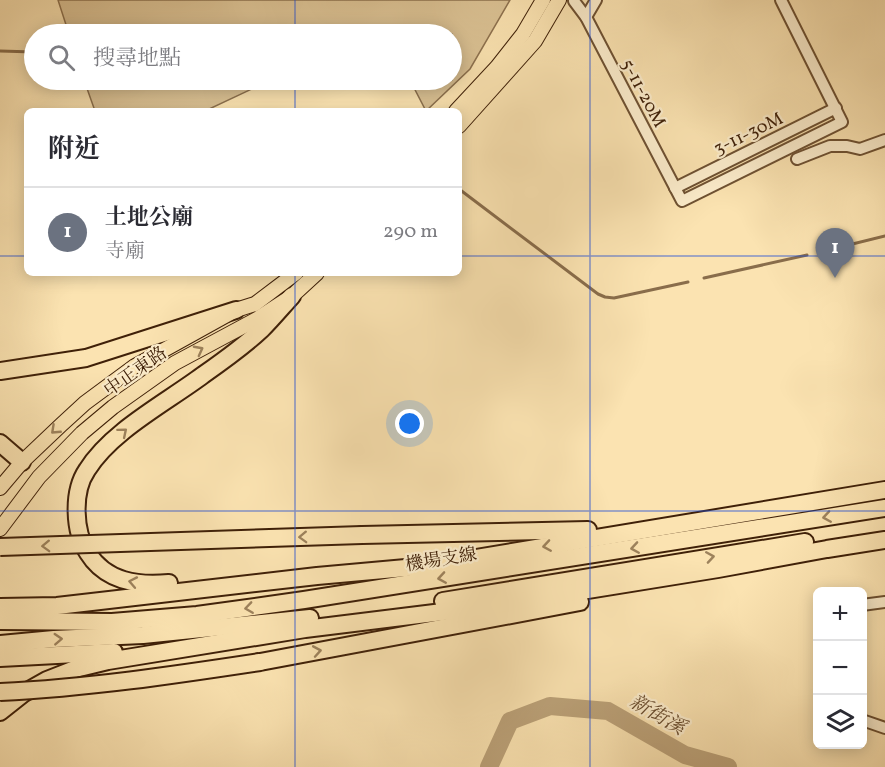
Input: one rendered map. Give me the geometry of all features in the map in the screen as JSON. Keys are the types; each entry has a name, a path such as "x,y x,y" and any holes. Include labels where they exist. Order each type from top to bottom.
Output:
{"highway":[{"path":"292,296 248,341 132,425 104,449 86,471 78,492 77,515 80,536 95,563 107,573 128,582 154,585 276,574 317,576"},
{"path":"0,371 86,358 236,310"},
{"path":"0,443 22,462"},
{"path":"0,607 57,606 317,576 428,566 885,490"},
{"name":"機場支線","path":"0,621 112,622 197,615 885,508"},
{"path":"0,644 143,635 384,611 885,529"},
{"path":"0,547 362,535 601,530 625,532"},
{"path":"0,712 24,693 47,680 75,669 108,661 305,629 483,607 885,541"},
{"path":"0,692 93,685 260,662 827,557 885,541"},
{"path":"0,658 190,647"}],"main road":[{"path":"459,108 496,68 522,34 543,0"},
{"path":"462,123 535,41 559,0"},
{"name":"中正東路","path":"0,488 22,462 61,424 135,366 236,310 255,304 292,276"},
{"name":"中正東路","path":"0,529 39,477 82,433 175,363 257,319 292,296 313,276"},
{"path":"22,462 39,477"}],"street":[{"path":"586,17 596,0"},
{"path":"781,0 836,108"},
{"name":"5-11-20M","path":"574,1 586,17 682,201"},
{"name":"3-11-30M","path":"675,188 836,108 842,122 682,201"},
{"path":"797,159 830,146 860,149 885,140"},
{"path":"867,604 885,602"},
{"path":"867,722 885,728"}],"shaded area":[{"path":"58,0 510,0 470,69 462,77 462,24 66,24"},
{"path":"88,90 250,90 211,108 94,108"},
{"path":"415,90 448,90 429,108 424,108"}],"waterway":[{"path":"0,51 24,52"},
{"path":"462,191 605,297 614,298 688,282"},
{"path":"820,252 885,236"},
{"path":"704,278 807,255"},
{"name":"新街溪","path":"489,767 510,721 550,706 608,711 685,755 728,767"}],"place":[{"name":"土地公廟","path":"835,278"}]}
